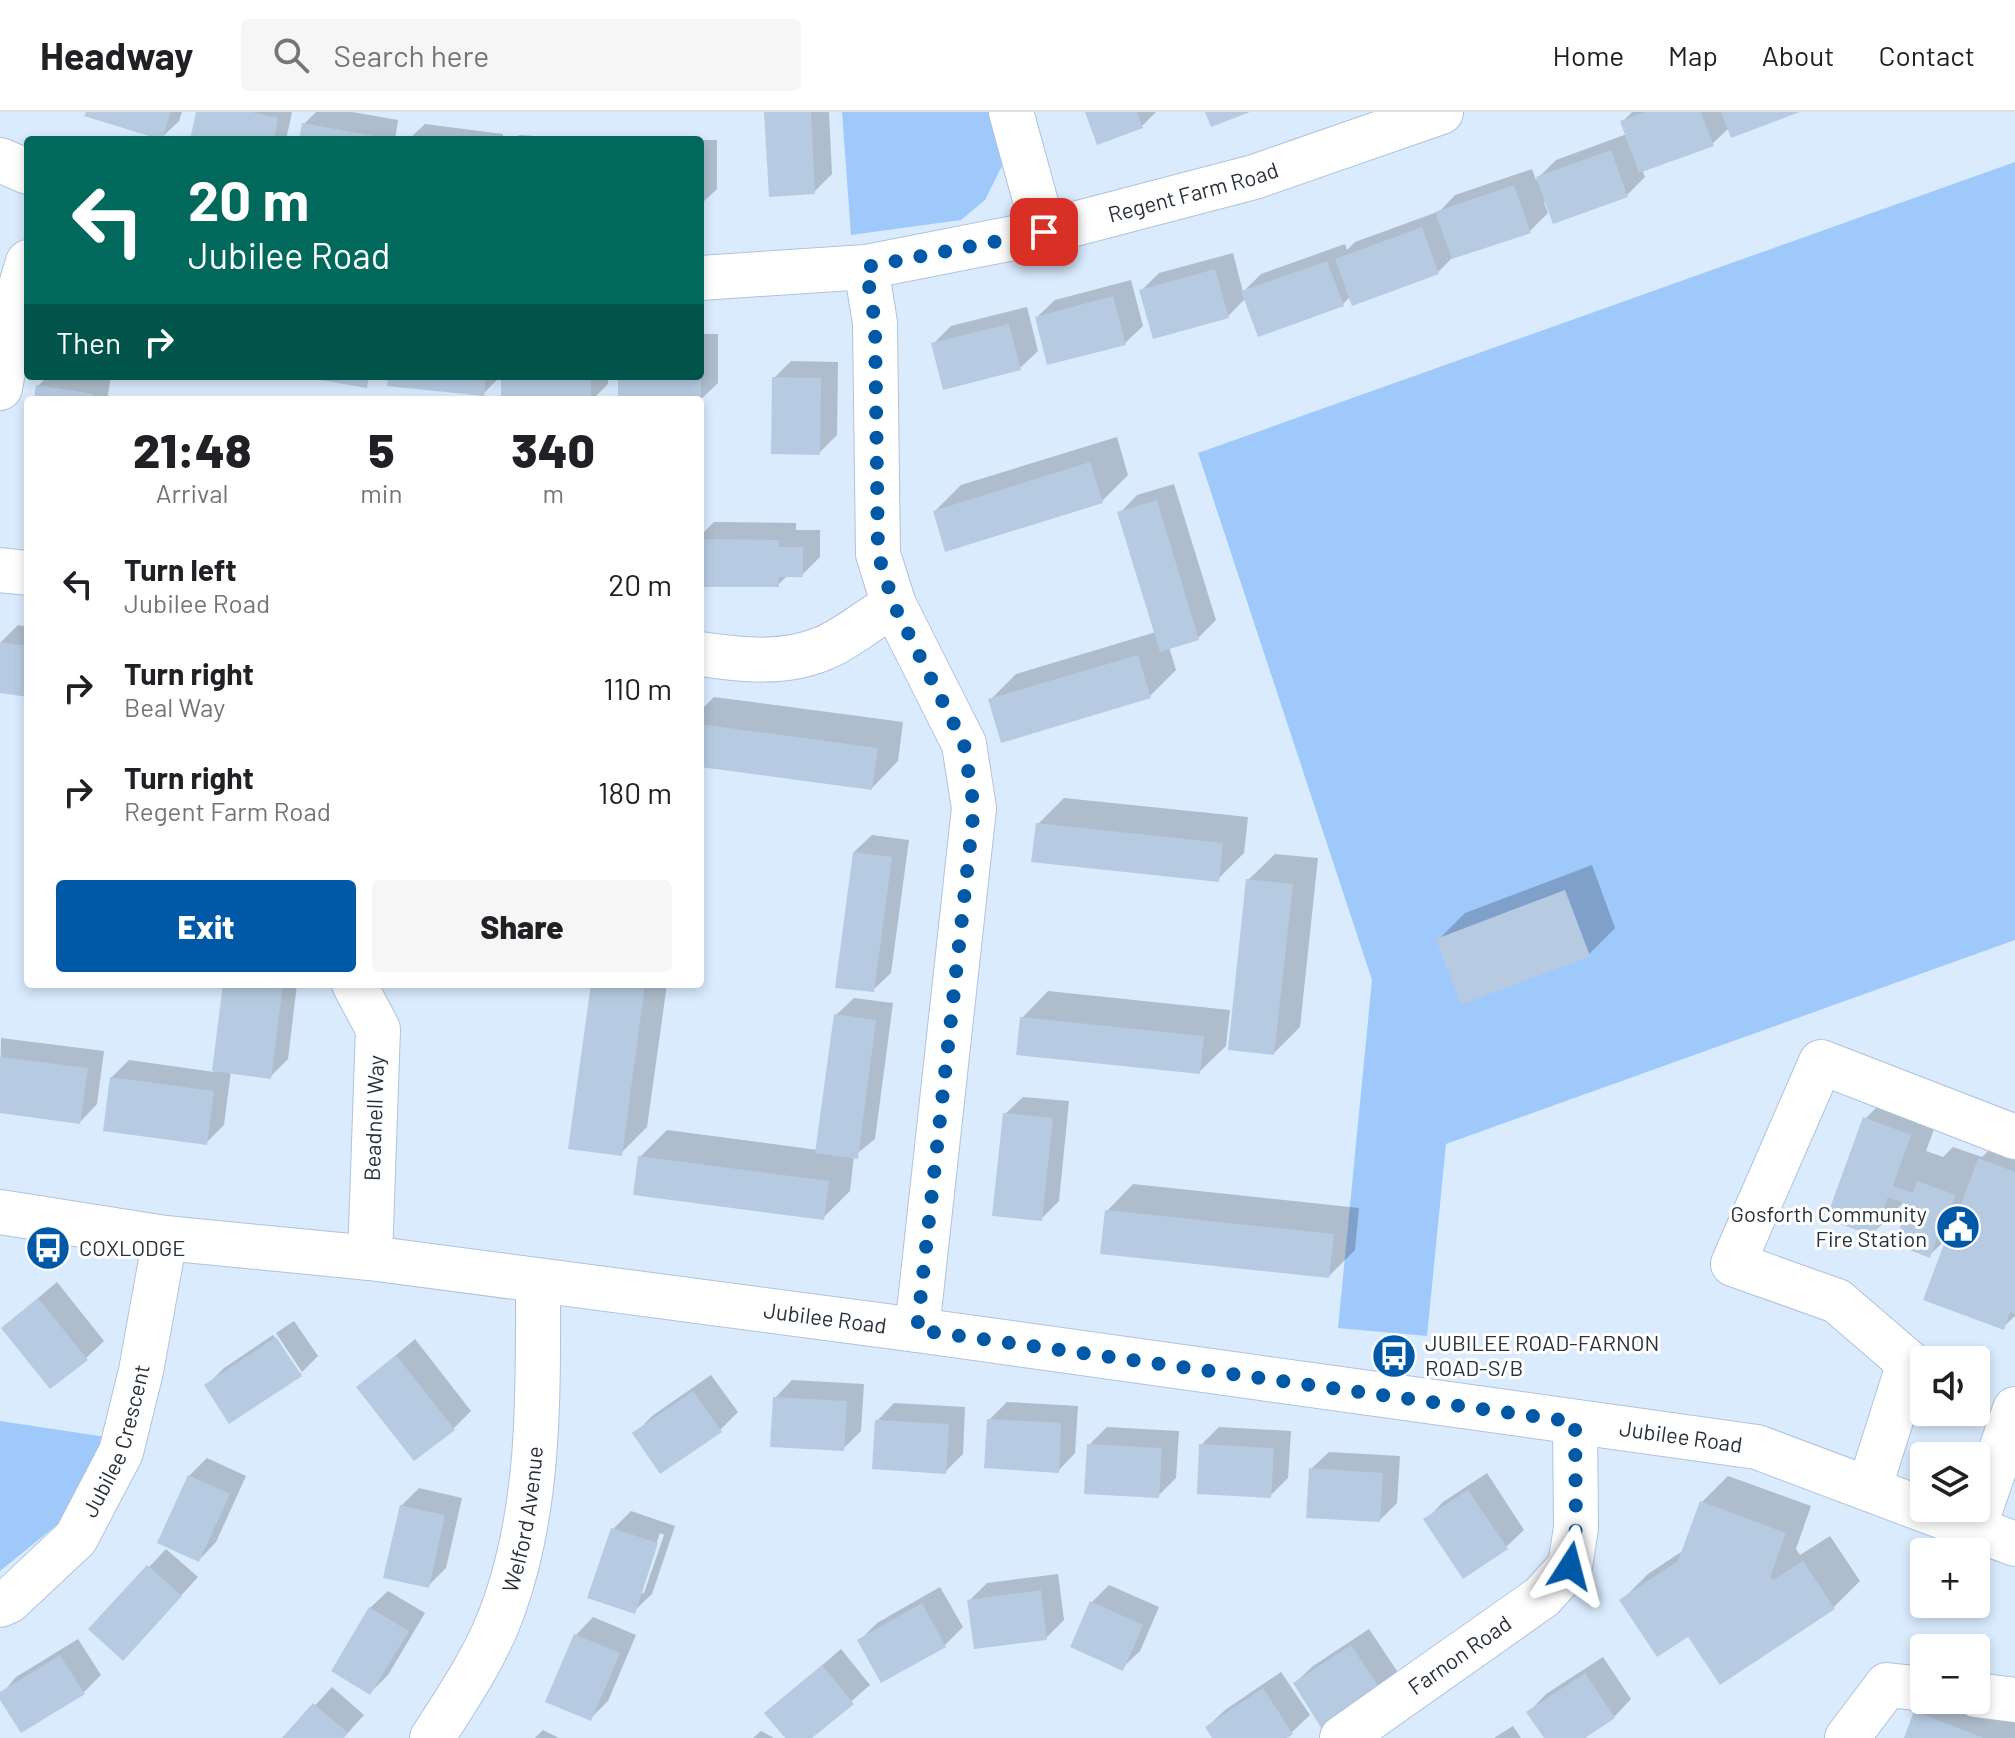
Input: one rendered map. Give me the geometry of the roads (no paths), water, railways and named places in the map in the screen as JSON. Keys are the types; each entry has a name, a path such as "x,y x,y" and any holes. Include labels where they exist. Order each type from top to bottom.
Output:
{"street":[{"path":"1011,112 1044,232"},
{"name":"Regent Farm Road","path":"704,278 866,267 1044,232 1254,177 1441,112"},
{"path":"0,160 24,170"},
{"path":"866,267 875,323 878,554 894,605 964,744 974,808 917,1330"},
{"path":"0,388 14,309 24,275"},
{"path":"0,570 24,573"},
{"path":"704,655 752,662 792,657 825,648 894,605"},
{"name":"Beadnell Way","path":"356,988 378,1029 370,1258"},
{"path":"1869,1489 1909,1363 1837,1301 1733,1264 1821,1062 2015,1137"},
{"name":"Jubilee Road","path":"0,1212 165,1238 370,1258 917,1330 1757,1447 2015,1544"},
{"name":"Jubilee Crescent","path":"0,1605 9,1601 76,1538 121,1452 141,1371 165,1238"},
{"name":"Welford Avenue","path":"432,1738 471,1677 505,1605 526,1525 538,1409 538,1282"},
{"path":"1974,1528 2015,1409"},
{"name":"Farnon Road","path":"1342,1738 1542,1597 1570,1566 1576,1528 1575,1422"},
{"path":"1847,1738 1887,1685 1910,1687"},
{"path":"1990,1697 2015,1700"}],"place":[{"name":"Gosforth Community Fire Station","path":"1958,1227"},
{"name":"COXLODGE","path":"48,1248"},
{"name":"JUBILEE ROAD-FARNON ROAD-S/B","path":"1394,1356"}]}
